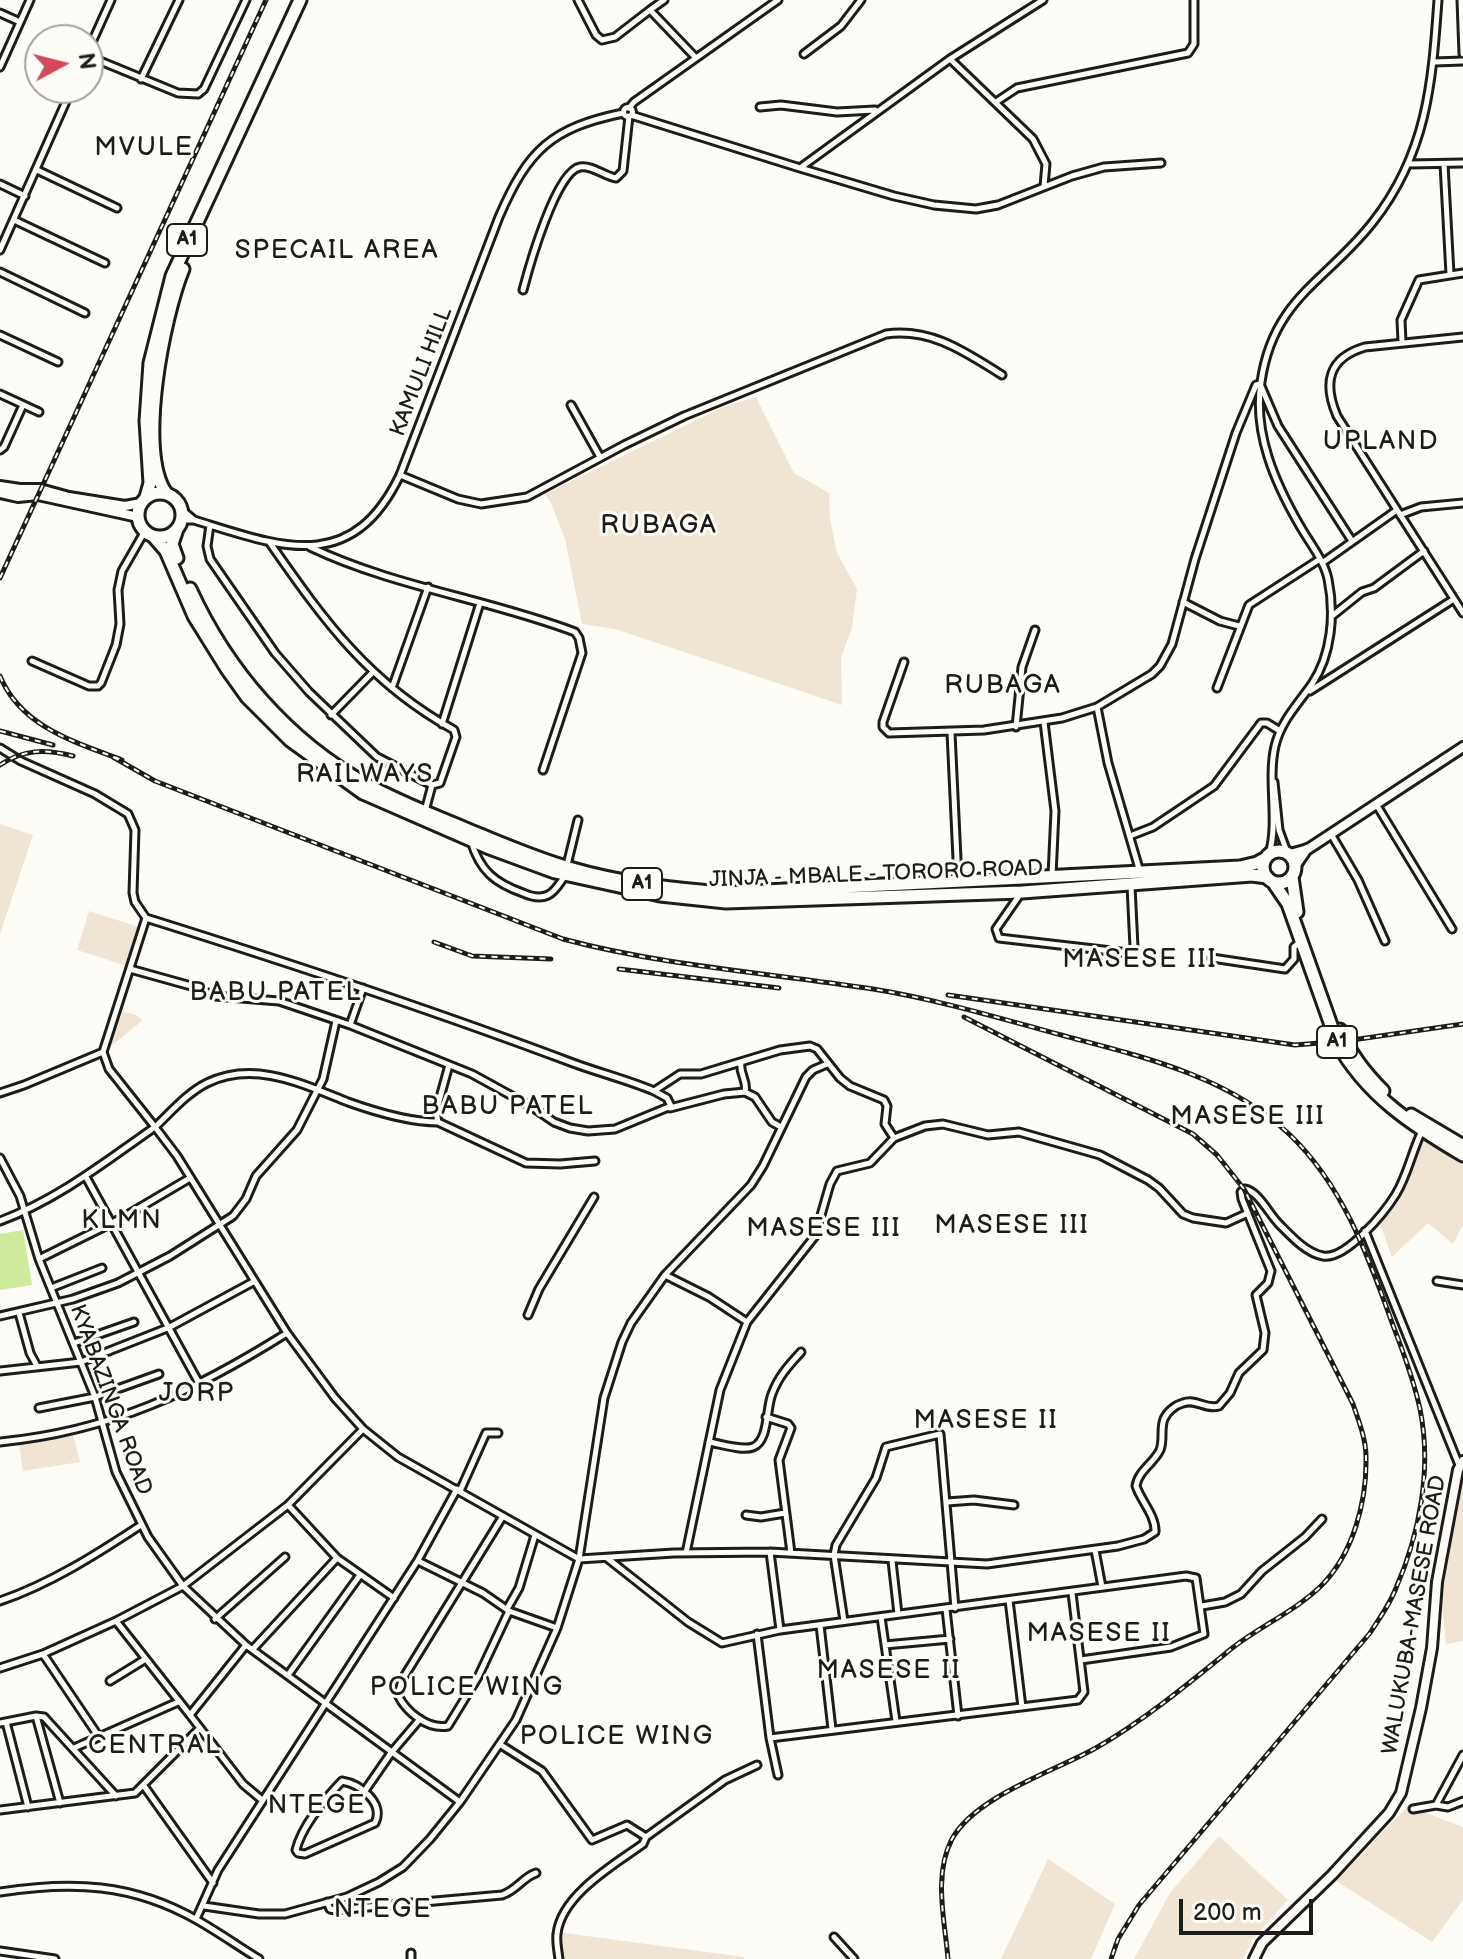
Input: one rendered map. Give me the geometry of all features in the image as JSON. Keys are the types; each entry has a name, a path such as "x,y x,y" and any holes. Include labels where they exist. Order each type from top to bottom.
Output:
{"highway":[{"name":"A1","path":"149,534 138,517 150,483 146,437 147,391 155,335 172,276 300,0"},
{"name":"A1","path":"183,519 178,502 166,493 158,479 155,390 164,336 180,276 308,0"},
{"path":"143,500 152,494 166,493"},
{"path":"149,534 163,537 183,519"},
{"name":"JINJA - MBALE - TORORO ROAD","path":"183,519 173,548 195,600 221,646 252,689 290,729 367,785 566,871 661,887 725,893 1240,867 1257,863 1267,856"},
{"name":"JINJA - MBALE - TORORO ROAD","path":"149,534 166,551 210,644 247,697 314,759 363,793 471,840 566,871 660,895 726,902 1022,892 1252,875 1270,880"},
{"name":"A1","path":"1463,1146 1409,1114 1388,1096 1345,1041 1295,907 1291,857 1281,850 1267,856 1263,868 1288,904 1337,1042 1348,1062 1381,1100 1422,1131 1463,1155"},
{"name":"A1","path":"1270,880 1287,882 1292,877"}],"street":[{"path":"0,67 30,0"},
{"path":"101,24 111,0"},
{"path":"141,79 179,0"},
{"path":"104,62 141,79 189,95 198,94 204,89 246,0"},
{"path":"578,0 596,35 602,40 615,37 664,0"},
{"name":"KAMULI HILL","path":"183,519 270,543 310,547 337,539 360,527 385,503 400,475 499,217 519,176 539,149 555,136 628,113 634,102 778,0"},
{"path":"804,54 841,26 861,0"},
{"path":"800,168 950,59 1043,0"},
{"path":"996,102 1017,88 1188,53 1194,44 1194,0"},
{"path":"1267,856 1272,842 1274,752 1280,731 1324,660 1331,617 1328,580 1321,561 1272,469 1262,430 1260,384 1269,348 1289,307 1372,224 1409,164 1430,95 1438,0"},
{"path":"1461,0 1463,54"},
{"path":"650,10 696,58"},
{"path":"0,13 20,22"},
{"path":"950,59 1033,139 1047,169 1044,187"},
{"path":"1434,62 1463,61"},
{"path":"0,250 65,104"},
{"path":"760,107 781,105 837,112 877,110"},
{"path":"523,290 556,194 570,172 577,167 586,167 616,178 623,171 628,113 894,196 953,208 976,209 998,205 1104,167 1125,163 1161,163"},
{"path":"1409,164 1463,163"},
{"path":"1444,164 1450,274"},
{"path":"37,170 117,208"},
{"path":"0,184 25,196"},
{"path":"14,220 105,263"},
{"path":"0,272 85,313"},
{"path":"1402,342 1401,320 1419,280 1463,273"},
{"path":"400,475 467,501 499,503 527,497 684,416 886,334 907,332 934,337 1002,375"},
{"path":"0,335 58,362"},
{"path":"1463,337 1402,342 1350,351 1339,360 1328,386 1337,416 1463,613"},
{"path":"1260,384 1278,426 1352,541"},
{"path":"904,662 883,722 889,733 951,733 1044,722 1097,707 1130,689 1160,666 1172,644 1236,433 1253,388 1260,384"},
{"path":"0,394 39,412"},
{"path":"0,450 23,405"},
{"path":"571,405 600,457"},
{"path":"0,486 40,489 125,506 143,500"},
{"path":"0,493 18,497 38,495 66,504 138,517"},
{"path":"1217,688 1249,605 1398,512 1429,505 1463,504"},
{"path":"210,525 207,546 210,559 275,653 331,715 383,761 432,785 440,783 456,737 454,730 421,712 372,673 336,632 270,543"},
{"path":"32,661 89,686 101,683 116,645 120,624 118,590 122,571 149,534"},
{"path":"310,547 346,562 533,616 575,632 582,653 543,770"},
{"path":"1331,617 1362,592 1374,588 1424,551"},
{"path":"392,688 428,587"},
{"path":"1305,694 1454,599"},
{"path":"1183,602 1220,621 1239,626"},
{"path":"442,724 480,603"},
{"path":"1016,727 1022,667 1035,630"},
{"path":"331,715 372,673"},
{"path":"1097,707 1108,763 1140,873"},
{"path":"1044,722 1055,811 1052,878"},
{"path":"1130,836 1153,827 1214,786 1261,723 1280,731"},
{"path":"951,733 958,882"},
{"path":"1272,773 1279,830 1291,857 1308,849 1463,747"},
{"path":"0,748 128,814 135,830 133,893 146,918 363,988 654,1091 679,1104"},
{"path":"425,812 432,785"},
{"path":"1376,804 1452,929"},
{"path":"471,840 482,866 499,884 528,895 545,896 554,891 566,871 578,820"},
{"path":"1330,833 1353,871 1385,941"},
{"path":"1022,892 998,926 997,935 1132,952 1131,883"},
{"path":"146,918 103,1052 109,1069 190,1178 287,1333 335,1398 363,1429 398,1457 579,1559 770,1552 987,1564 1095,1550 1144,1539 1155,1532 1153,1520 1136,1486 1140,1475 1158,1453 1165,1417 1185,1402 1219,1406 1230,1393 1239,1373 1263,1350 1265,1333 1256,1295 1268,1283 1271,1271 1241,1194 1245,1189 1253,1191 1264,1208 1313,1253 1321,1256 1339,1254 1365,1231 1397,1192 1422,1131"},
{"path":"1212,958 1285,969 1294,959 1294,947 1301,941"},
{"path":"130,969 221,998 279,1001 350,1025 492,1084 554,1122 570,1128 588,1131 615,1129 679,1104 745,1092 755,1097 772,1122 781,1127"},
{"path":"350,1025 363,988"},
{"path":"0,1316 92,1293 139,1273 233,1216 241,1208 256,1176 297,1130 323,1079 336,1021"},
{"path":"654,1091 680,1074 701,1074 807,1045 817,1049 827,1064 850,1086 884,1100 887,1106 885,1124 894,1138"},
{"path":"0,1093 103,1052"},
{"path":"741,1063 745,1092"},
{"path":"204,1906 259,1914 285,1914 347,1897 403,1867 460,1802 501,1745 557,1628 579,1559 609,1377 631,1323 665,1275 751,1185 806,1077 827,1064"},
{"path":"438,1122 436,1112 449,1065"},
{"path":"0,1221 24,1212 86,1177 155,1127 196,1090 237,1074 274,1075 390,1115 438,1122 526,1163 595,1161"},
{"path":"667,1098 671,1104 669,1108"},
{"path":"686,1553 720,1390 747,1322 815,1236 830,1184 837,1171 870,1163 894,1138 935,1124 988,1135 1012,1131 1100,1155 1148,1180 1183,1214 1193,1218 1226,1223 1248,1213"},
{"name":"KYABAZINGA ROAD","path":"0,1158 14,1180 39,1259 95,1397 116,1472 141,1525 183,1586 246,1645 460,1802"},
{"path":"86,1177 200,1385"},
{"path":"39,1259 112,1223 190,1178"},
{"path":"528,1315 539,1289 594,1197"},
{"path":"1365,1231 1461,1463"},
{"path":"51,1288 102,1268"},
{"path":"665,1275 696,1290 747,1322"},
{"path":"1437,1281 1463,1285"},
{"path":"0,1371 81,1362 170,1327 253,1282"},
{"path":"19,1313 37,1366"},
{"path":"74,1343 134,1322"},
{"path":"0,1442 102,1423 162,1402 200,1385 287,1333"},
{"path":"709,1442 752,1447 762,1440 776,1384 786,1367 801,1352"},
{"path":"39,1408 95,1397 159,1374"},
{"path":"766,1417 788,1424 791,1428 779,1460 791,1553"},
{"path":"0,1668 43,1654 183,1586 288,1505 363,1429"},
{"path":"196,1919 213,1883 262,1800 418,1560 486,1433 498,1433"},
{"path":"844,1621 834,1555 840,1536 876,1478 890,1444 919,1441 940,1434 955,1608"},
{"name":"WALUKUBA-MASESE ROAD","path":"1254,1959 1262,1943 1332,1875 1389,1813 1401,1793 1432,1648 1437,1582 1461,1463"},
{"path":"947,1502 974,1500 1014,1505"},
{"path":"288,1505 337,1558 394,1598"},
{"path":"746,1515 761,1517 785,1513"},
{"path":"503,1516 398,1688 400,1700 420,1719 443,1727 453,1721 478,1677 519,1588 535,1535"},
{"path":"1202,1606 1225,1602 1241,1594 1262,1571 1305,1537 1322,1519"},
{"path":"0,1601 23,1593 99,1553 141,1525"},
{"path":"1095,1550 1102,1587"},
{"path":"770,1552 780,1630"},
{"path":"215,1619 285,1557"},
{"path":"253,1649 337,1558"},
{"path":"606,1558 713,1640 728,1643 780,1630 1102,1587 1191,1576 1199,1582 1204,1634 1171,1647 1081,1660"},
{"path":"418,1560 483,1593 508,1610 557,1628"},
{"path":"892,1561 898,1614"},
{"path":"288,1675 360,1575"},
{"path":"770,1738 1081,1699 1084,1692 1072,1593"},
{"path":"1009,1600 1022,1707"},
{"path":"946,1609 958,1716"},
{"path":"881,1617 896,1721"},
{"path":"116,1621 243,1784 262,1800"},
{"path":"820,1625 832,1729"},
{"path":"757,1634 770,1738 778,1775"},
{"path":"885,1645 950,1639"},
{"path":"190,1715 246,1645"},
{"path":"43,1654 99,1737"},
{"path":"110,1681 144,1660"},
{"path":"74,1748 178,1702"},
{"path":"36,1716 60,1803"},
{"path":"28,1807 3,1722 36,1716 44,1717 116,1797"},
{"path":"364,1792 420,1719"},
{"path":"0,1810 135,1793 200,1728"},
{"path":"501,1745 542,1771 590,1839 598,1839 627,1825 646,1837"},
{"path":"1436,1805 1463,1755"},
{"path":"559,1959 557,1932 568,1908 603,1872 725,1780 757,1765"},
{"path":"348,1781 364,1792 378,1808 375,1823 305,1854 298,1853 298,1840 341,1782 348,1781"},
{"path":"144,1786 213,1883"},
{"path":"1413,1809 1436,1805 1448,1807 1463,1801"},
{"path":"327,1902 330,1909 335,1910 502,1895 536,1873"},
{"path":"0,1892 73,1885 114,1888 150,1898 196,1919 259,1959"},
{"path":"834,1937 854,1959"},
{"path":"0,1951 55,1959"}],"shaded area":[{"path":"756,397 794,473 829,493 830,519 837,553 857,589 852,628 841,658 842,705 615,629 582,624 565,539 545,494 723,407"},
{"path":"0,824 33,835 0,934"},
{"path":"89,911 139,927 127,966 77,950"},
{"path":"122,1012 134,1014 143,1020 111,1046"},
{"path":"1422,1140 1463,1165 1463,1225 1453,1244 1428,1223 1392,1257 1379,1221 1394,1207"},
{"path":"73,1434 80,1462 23,1471 19,1444"},
{"path":"1463,1474 1463,1641 1446,1644 1441,1596"},
{"path":"1408,1806 1463,1827 1463,1900 1432,1942 1336,1881"},
{"path":"1219,1836 1288,1900 1252,1940 1243,1959 1134,1959 1170,1893"},
{"path":"1048,1859 1115,1904 1091,1959 1001,1959"},
{"path":"557,1932 744,1957 744,1959 562,1959"}],"green space":[{"path":"23,1230 32,1285 0,1290 0,1234"}],"railway":[{"path":"0,578 266,0"},
{"path":"0,676 9,694 35,720 68,739 122,760"},
{"path":"0,731 53,745"},
{"path":"0,765 35,752 73,756"},
{"path":"113,757 155,781 563,939 639,956 898,994 975,1011 1162,1063 1242,1099 1289,1134 1308,1154 1340,1200 1353,1225 1375,1276 1415,1388 1425,1454 1422,1500 1412,1545 1394,1594 1370,1633 1139,1905 1118,1939 1111,1959"},
{"path":"434,942 472,956 551,959"},
{"path":"619,969 779,988"},
{"path":"948,995 1295,1045 1463,1024"},
{"path":"948,1959 942,1898 943,1868 952,1839 963,1824 996,1798 1094,1749 1130,1727 1242,1641 1300,1604 1321,1586 1350,1543 1361,1509 1366,1474 1363,1437 1353,1404 1244,1189 1217,1155 1193,1134 964,1017"}],"district":[{"name":"MVULE","path":"144,148"},
{"name":"SPECAIL AREA","path":"337,251"},
{"name":"UPLAND","path":"1381,442"},
{"name":"RUBAGA","path":"659,526"},
{"name":"RUBAGA","path":"1003,686"},
{"name":"RAILWAYS","path":"365,775"},
{"name":"MASESE III","path":"1140,960"},
{"name":"BABU PATEL","path":"276,993"},
{"name":"BABU PATEL","path":"508,1107"},
{"name":"MASESE III","path":"1248,1117"},
{"name":"KLMN","path":"122,1221"},
{"name":"MASESE III","path":"1012,1226"},
{"name":"MASESE III","path":"824,1229"},
{"name":"JORP","path":"197,1394"},
{"name":"MASESE II","path":"986,1421"},
{"name":"MASESE II","path":"1099,1634"},
{"name":"MASESE II","path":"889,1671"},
{"name":"POLICE WING","path":"467,1688"},
{"name":"POLICE WING","path":"617,1737"},
{"name":"CENTRAL","path":"155,1746"},
{"name":"NTEGE","path":"317,1806"},
{"name":"NTEGE","path":"383,1910"}]}
